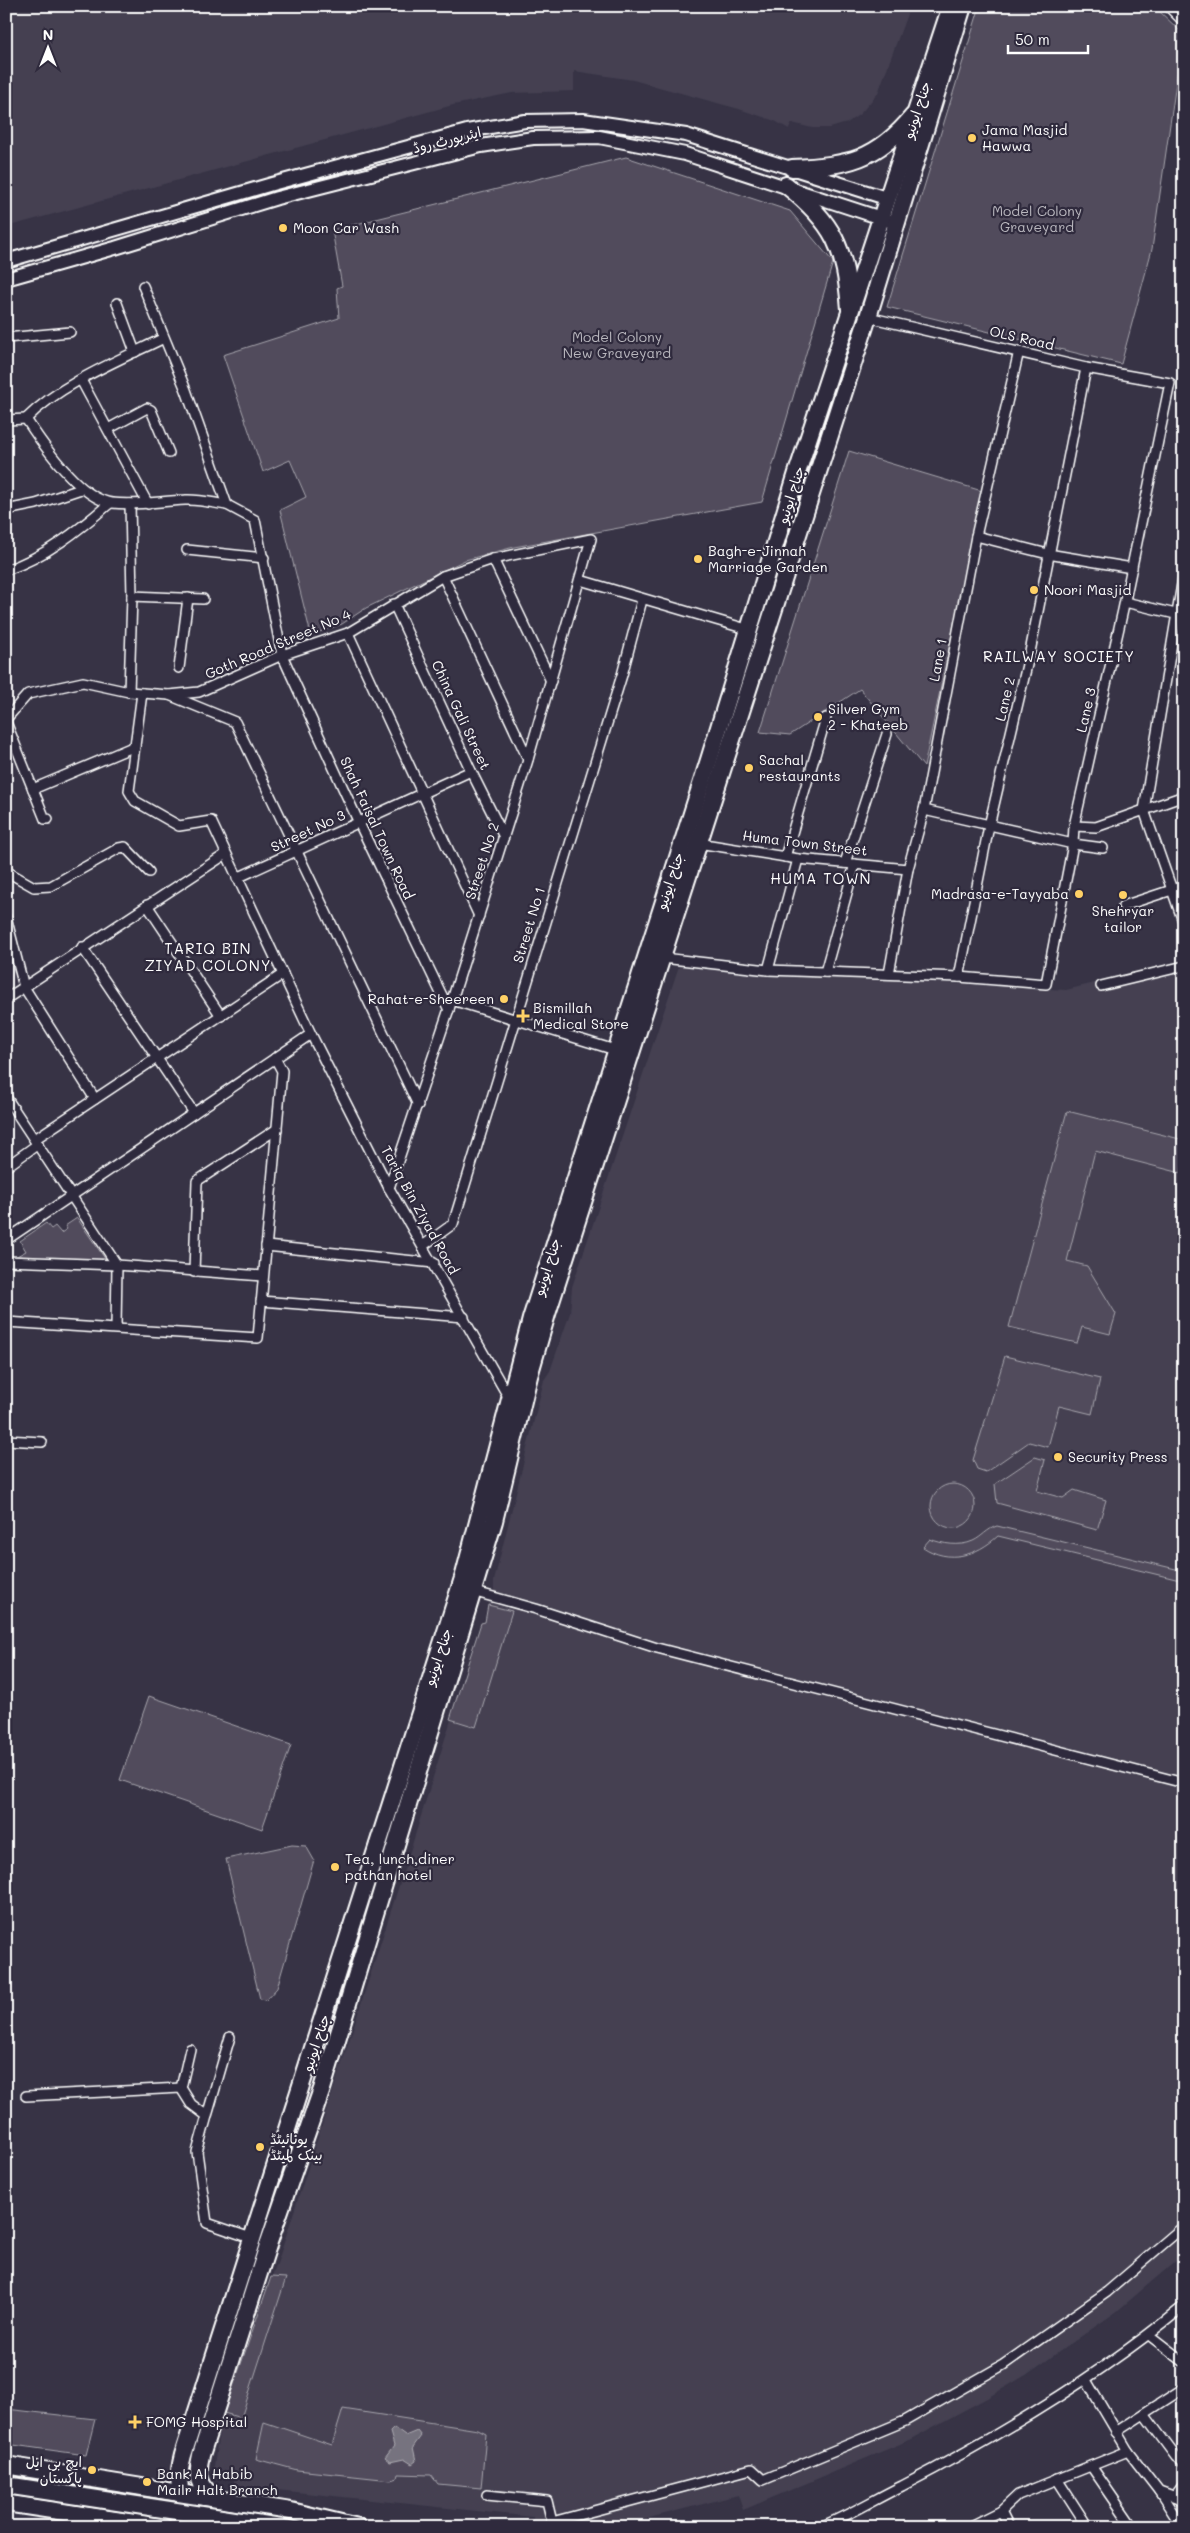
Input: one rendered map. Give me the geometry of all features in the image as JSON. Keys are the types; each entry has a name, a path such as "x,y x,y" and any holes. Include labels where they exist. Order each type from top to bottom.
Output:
{"highway":[{"name":"جناح ایونیو","path":"180,2493 178,2480 183,2456 261,2234 322,2089 494,1521 525,1390 547,1314 868,317 890,221 889,199 951,6"},
{"name":"جناح ایونیو","path":"215,2499 200,2484 198,2464 261,2234 464,1575 531,1319 750,630 797,473 850,316 890,221 962,6"},
{"path":"792,168 832,166 863,158 889,141 918,109"},
{"path":"786,185 820,214 838,245 845,266 850,316"},
{"path":"6,2465 291,2512 358,2527"},
{"path":"101,2517 110,2504 109,2483"},
{"path":"6,2485 281,2527"},
{"path":"180,2493 187,2507 204,2527"},
{"path":"6,2503 163,2527"}],"main road":[{"name":"ایئرپورٹ روڈ","path":"6,261 457,134 525,121 583,120 686,135 889,199"},
{"name":"ایئرپورٹ روڈ","path":"6,279 115,248 277,198 480,146 533,138 599,137 685,154 786,185 890,221"}],"street":[{"path":"1168,6 1184,22"},
{"path":"26,420 41,442 81,488 110,503 148,504 186,500 227,506 186,390 144,286"},
{"path":"117,303 135,352"},
{"name":"OLS Road","path":"868,317 1086,368 1170,384"},
{"path":"6,338 70,332"},
{"path":"6,420 26,420 39,406 81,380 164,338"},
{"name":"Lane 1","path":"889,974 908,869 924,810 976,536 1019,351"},
{"name":"Lane 2","path":"959,977 989,826 1030,652 1086,368"},
{"path":"81,380 148,504"},
{"name":"Lane 3","path":"959,977 1046,984 1073,844 1074,826 1125,602 1170,384"},
{"path":"108,429 147,408 151,410 169,453"},
{"path":"6,510 36,504 81,488"},
{"path":"6,570 32,559 51,547 110,503"},
{"path":"130,504 132,596 130,692"},
{"name":"Shah Faisal Town Road","path":"227,506 255,520 282,656 358,823 449,1010"},
{"path":"976,536 1048,554 1132,568"},
{"name":"Goth Road Street No 4","path":"169,695 199,692 282,656 348,633 443,576 493,559 592,539"},
{"name":"Street No 2","path":"389,1188 418,1105 504,837 592,539"},
{"path":"187,550 264,558"},
{"path":"493,559 551,682"},
{"path":"1184,572 1180,615 1144,810 1184,924"},
{"path":"443,576 528,759"},
{"path":"580,580 642,600 750,630"},
{"path":"132,596 203,599"},
{"path":"179,668 188,598"},
{"name":"Street No 1","path":"424,1245 453,1224 514,1020 622,675 642,600"},
{"path":"1125,602 1180,615"},
{"name":"China Gali Street","path":"394,604 471,771 504,837"},
{"path":"348,633 479,916"},
{"path":"48,819 45,819 6,720 28,694 83,682 130,692 169,695 235,722 298,850 418,1105"},
{"name":"Tariq Bin Ziyad Road","path":"142,693 129,791 135,801 179,826 211,821 311,1034 389,1188 424,1245 509,1398"},
{"path":"785,857 826,718"},
{"path":"845,863 887,734"},
{"path":"33,789 135,746"},
{"name":"Street No 3","path":"238,878 471,771"},
{"path":"1074,826 1096,827 1184,796"},
{"path":"924,810 1073,844 1103,848"},
{"name":"Huma Town Street","path":"698,842 798,859 908,869"},
{"path":"6,871 34,887 51,886 119,848 125,847 149,872"},
{"path":"6,999 82,947 226,854"},
{"path":"768,970 798,859"},
{"path":"825,972 855,864"},
{"path":"1123,906 1184,886"},
{"path":"147,905 221,1016"},
{"path":"6,917 24,987 95,1099"},
{"path":"82,947 194,1112"},
{"path":"663,958 768,970 959,977"},
{"path":"1101,986 1184,966"},
{"path":"6,1166 95,1099 283,974"},
{"path":"452,1000 615,1050"},
{"path":"6,1240 311,1034"},
{"path":"6,1322 258,1338 282,1071 275,1058"},
{"path":"6,1097 117,1265 116,1328"},
{"path":"194,1272 197,1181 277,1129"},
{"path":"266,1246 434,1263"},
{"path":"6,1261 117,1265 263,1276"},
{"path":"261,1301 464,1317"},
{"path":"6,1440 42,1442"},
{"path":"472,1591 536,1609 657,1648 1184,1782"},
{"path":"230,2037 197,2152 207,2223 261,2234"},
{"path":"190,2049 181,2088 192,2104 207,2116"},
{"path":"26,2096 181,2088"},
{"path":"487,2494 547,2501 552,2522 751,2469 763,2480 905,2421 1003,2364 1107,2292 1184,2226"},
{"path":"820,2527 946,2464 1086,2380 1149,2335 1184,2306"},
{"path":"1149,2335 1184,2362"},
{"path":"1086,2380 1128,2451 1159,2491 1182,2527"},
{"path":"1116,2432 1182,2392"},
{"path":"1144,2414 1176,2457 1184,2463"},
{"path":"969,2527 1001,2511 1018,2494 1128,2451"},
{"path":"1091,2466 1134,2527"},
{"path":"1057,2479 1088,2527"},
{"path":"1159,2491 1179,2498 1184,2484"},
{"path":"1001,2511 1009,2527"}],"shaded area":[{"path":"6,6 910,6 878,93 860,114 847,123 830,128 812,128 792,123 789,129 775,121 739,109 633,80 574,71 574,91 512,93 453,105 6,227"},
{"path":"1184,961 1184,2254 1116,2312 1026,2375 987,2398 907,2441 743,2510 738,2495 614,2527 533,2527 533,2517 239,2486 234,2482 234,2476 213,2472 222,2413 278,2261 407,1861 481,1623 485,1622 488,1605 494,1592 494,1581 544,1380 550,1371 570,1313 572,1287 679,966 1066,990"},
{"path":"394,2428 405,2436 417,2431 421,2436 413,2447 416,2461 412,2464 404,2459 390,2462 385,2458 394,2446 390,2432"}],"green space":[{"name":"Model Colony Graveyard","path":"980,6 1154,6 1183,34 1152,249 1121,364 887,307"},
{"name":"Model Colony New Graveyard","path":"626,157 790,211 833,262 762,502 514,547 465,560 366,608 342,624 311,635 280,510 306,497 290,460 263,472 223,355 339,318 337,288 342,286 332,230"},
{"path":"849,451 982,491 924,767 860,689 790,735 760,732"},
{"path":"1067,1111 1184,1140 1184,1159 1181,1173 1095,1151 1067,1261 1087,1266 1116,1314 1110,1334 1082,1327 1077,1343 1009,1327"},
{"path":"77,1218 106,1260 13,1258 26,1251 20,1241 46,1223 51,1229 55,1226 61,1233 67,1229 65,1226"},
{"path":"1005,1356 1100,1379 1092,1414 1059,1406 1048,1447 1029,1442 986,1472 977,1469 973,1460"},
{"path":"1035,1457 1045,1460 1037,1491 1063,1498 1074,1490 1106,1500 1097,1530 997,1503 995,1484"},
{"path":"953,1484 965,1488 971,1494 975,1506 971,1518 965,1524 953,1528 941,1524 935,1518 931,1506 935,1494 941,1488"},
{"path":"997,1526 1184,1571 1184,1581 998,1536 981,1549 962,1555 943,1555 923,1547 930,1539 951,1544 968,1543"},
{"path":"488,1605 512,1611 476,1727 450,1719 481,1623 485,1622"},
{"path":"149,1696 291,1745 262,1829 120,1780"},
{"path":"292,1845 306,1846 314,1860 277,1988 266,2000 260,1999 226,1859"},
{"path":"271,2277 286,2278 241,2418 224,2413"},
{"path":"6,2409 95,2419 86,2455 6,2444"},
{"path":"343,2409 478,2430 486,2434 481,2488 438,2484 431,2475 398,2474 397,2478 391,2480 297,2470 256,2459 264,2422 332,2445"}],"place":[{"name":"Jama Masjid Hawwa","path":"972,138"},
{"name":"Moon Car Wash","path":"283,228"},
{"name":"Bagh-e-Jinnah Marriage Garden","path":"698,559"},
{"name":"Noori Masjid","path":"1034,590"},
{"name":"Silver Gym 2 - Khateeb","path":"818,717"},
{"name":"Sachal restaurants","path":"749,768"},
{"name":"Madrasa-e-Tayyaba","path":"1079,894"},
{"name":"Shehryar tailor","path":"1123,895"},
{"name":"Rahat-e-Sheereen","path":"504,999"},
{"name":"Bismillah Medical Store","path":"523,1016"},
{"name":"Security Press","path":"1058,1457"},
{"name":"Tea, lunch,diner pathan hotel","path":"335,1867"},
{"name":"یونائیٹڈ بینک لمیٹڈ","path":"260,2147"},
{"name":"FOMG Hospital","path":"135,2422"},
{"name":"ایچ بی ایل پاکستان","path":"92,2470"},
{"name":"Bank Al Habib Mailr Halt Branch","path":"147,2482"}],"district":[{"name":"RAILWAY SOCIETY","path":"1059,657"},
{"name":"HUMA TOWN","path":"821,879"},
{"name":"TARIQ BIN ZIYAD COLONY","path":"208,958"}]}
